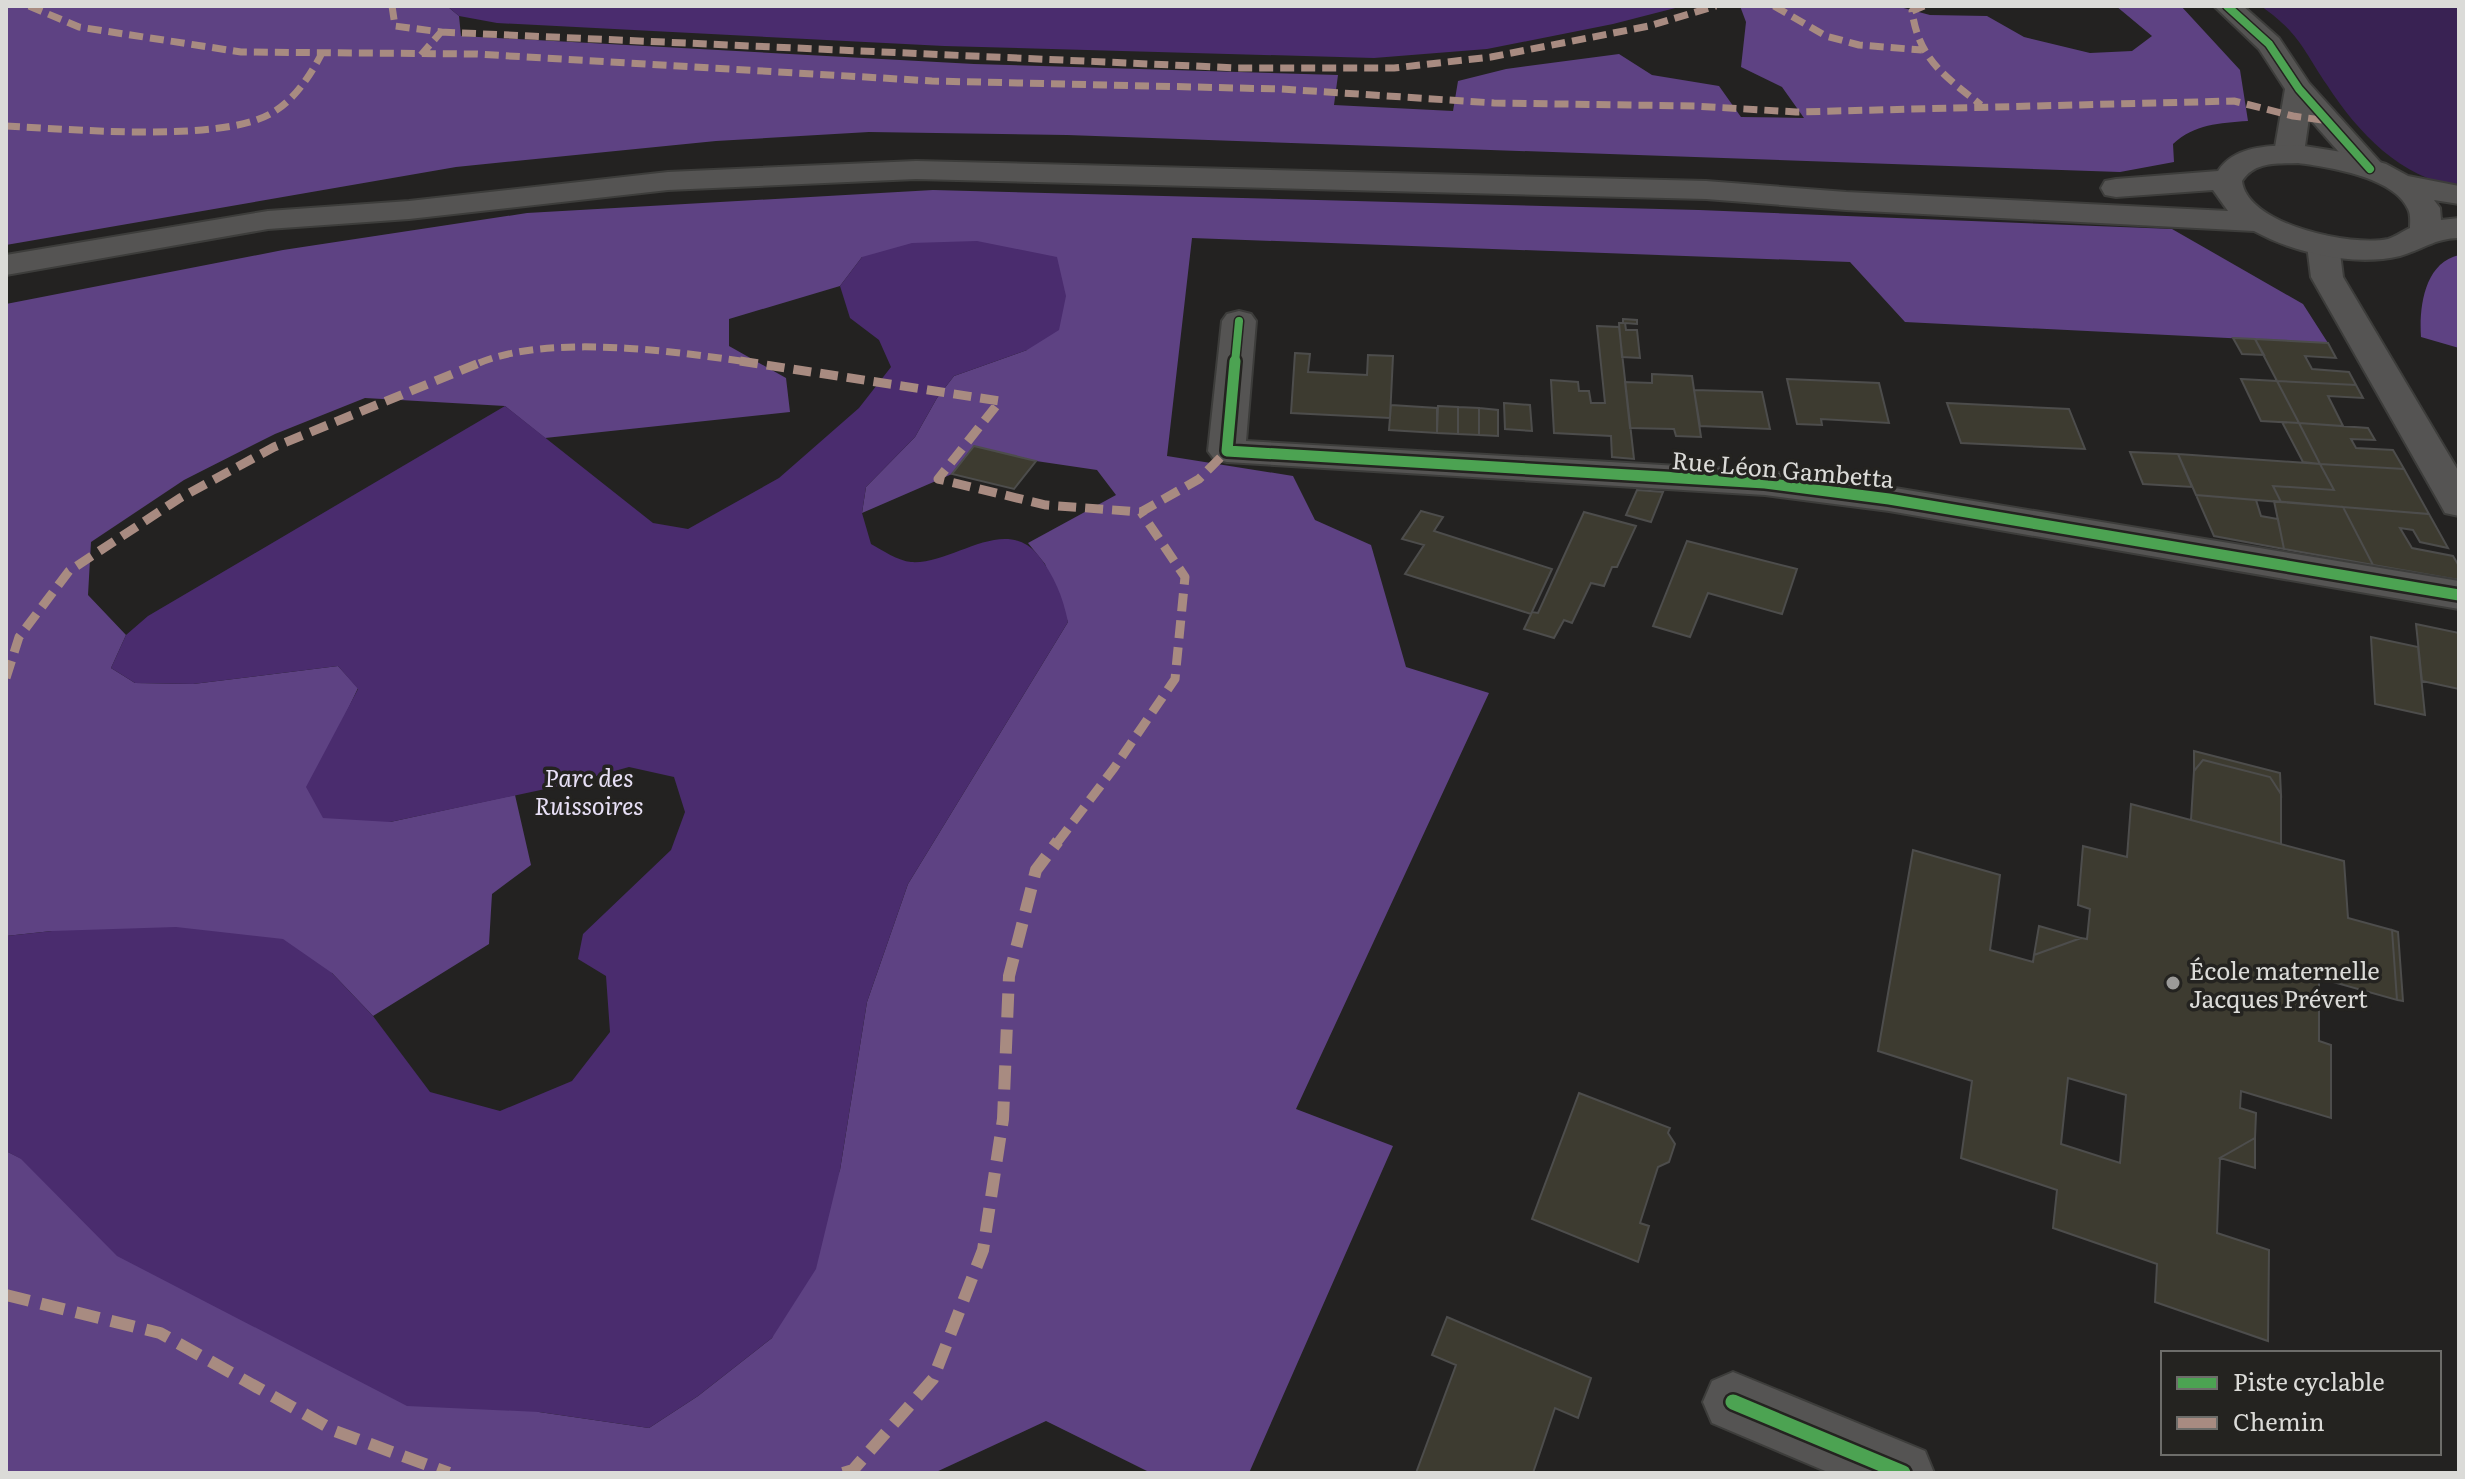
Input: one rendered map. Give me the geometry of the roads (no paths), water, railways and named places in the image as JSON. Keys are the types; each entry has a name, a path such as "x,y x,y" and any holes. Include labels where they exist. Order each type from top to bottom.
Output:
{"main road":[{"path":"2227,6 2269,44 2299,89 2370,169"},
{"path":"2289,153 2299,89"},
{"path":"2459,195 2400,184 2370,169 2330,158 2289,153 2245,160 2232,169 2227,180 2230,194 2261,222 2289,235 2323,245 2387,249 2411,243 2426,232 2459,228"},
{"path":"6,265 268,220 409,210 668,181 916,170 1706,190 1846,201 2261,222"},
{"path":"1706,190 1840,183 2093,189 2227,180"},
{"path":"2400,184 2426,209 2430,221 2426,232"},
{"path":"6,287 409,210"},
{"path":"2323,245 2327,277 2459,504"},
{"name":"Rue Léon Gambetta","path":"1239,321 1227,451 1765,483 1889,499 2459,595"},
{"path":"1733,1402 1903,1473"}],"place":[{"name":"École maternelle Jacques Prévert","path":"2173,983"}],"park label":[{"name":"Parc des Ruissoires","path":"589,790"}]}
